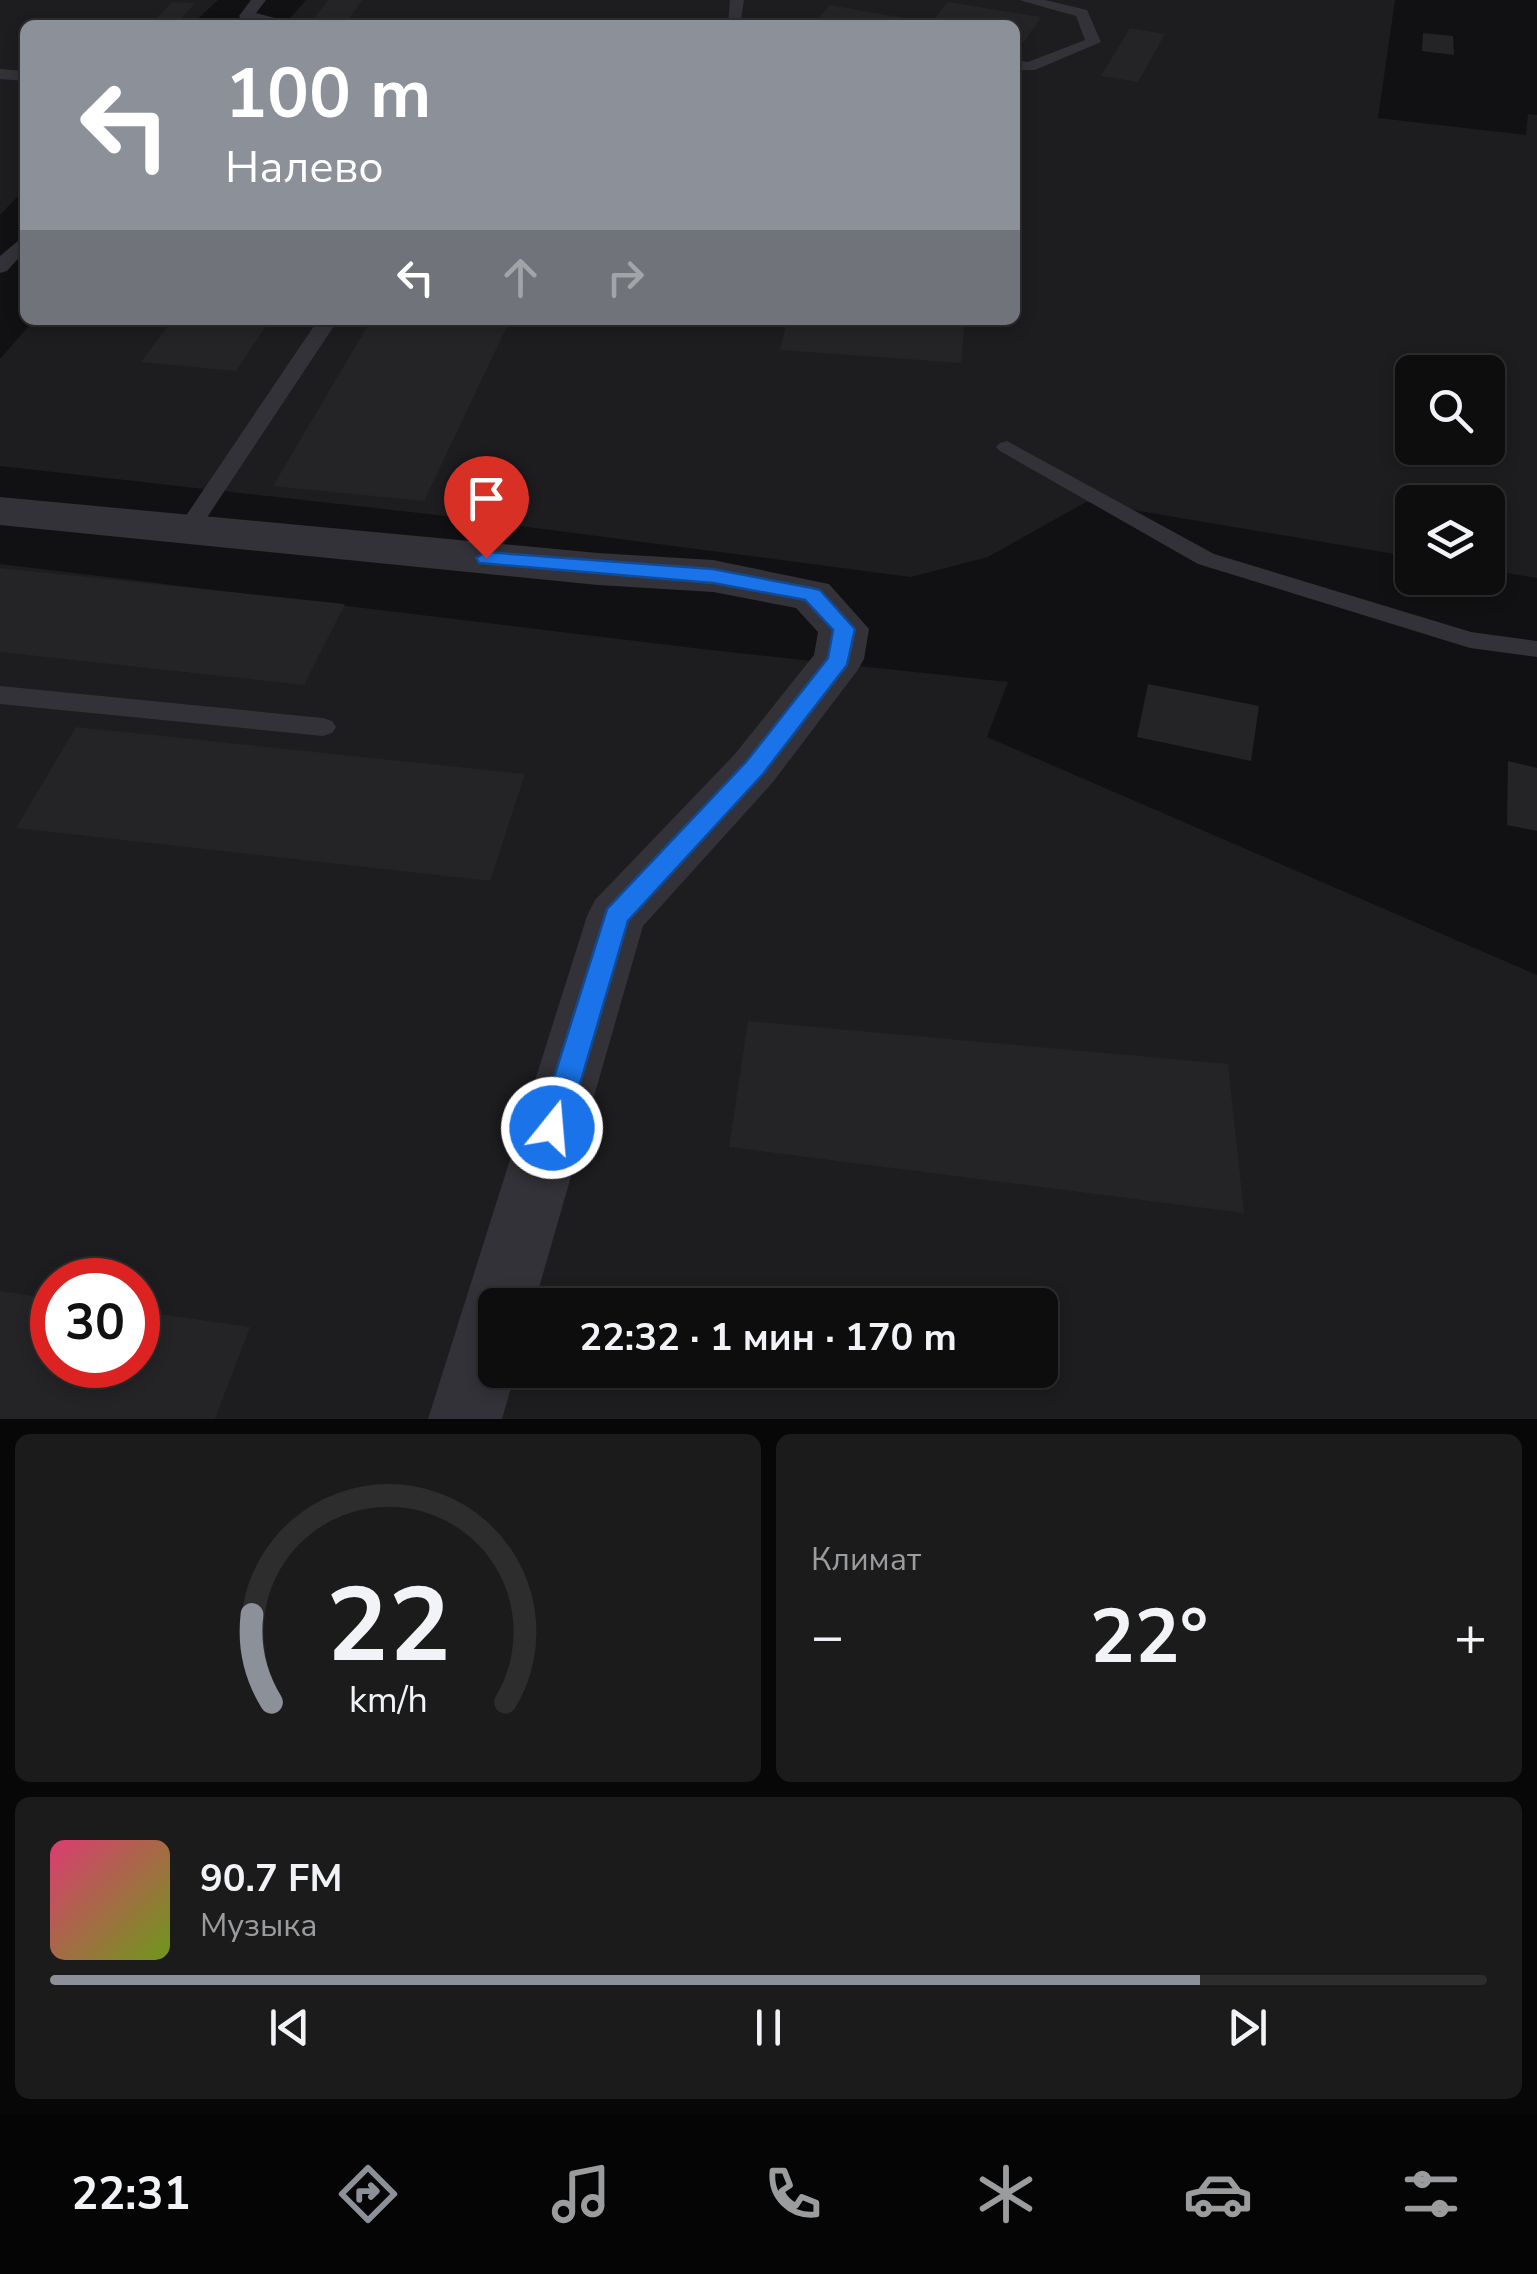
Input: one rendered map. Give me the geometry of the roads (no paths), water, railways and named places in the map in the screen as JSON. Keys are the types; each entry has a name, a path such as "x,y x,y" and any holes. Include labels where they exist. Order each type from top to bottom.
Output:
{"street":[{"path":"0,511 598,569 713,576 812,595 844,629 839,660 754,768 616,916 505,1288"},
{"path":"465,1419 478,1376"}],"lane":[{"path":"259,0 246,16 267,20"},
{"path":"1020,66 1029,67 1093,42 1082,13 1026,0"},
{"path":"0,267 20,245"},
{"path":"188,529 325,325"},
{"path":"1007,447 1206,559 1470,640 1537,650"},
{"path":"0,695 323,726"}]}
